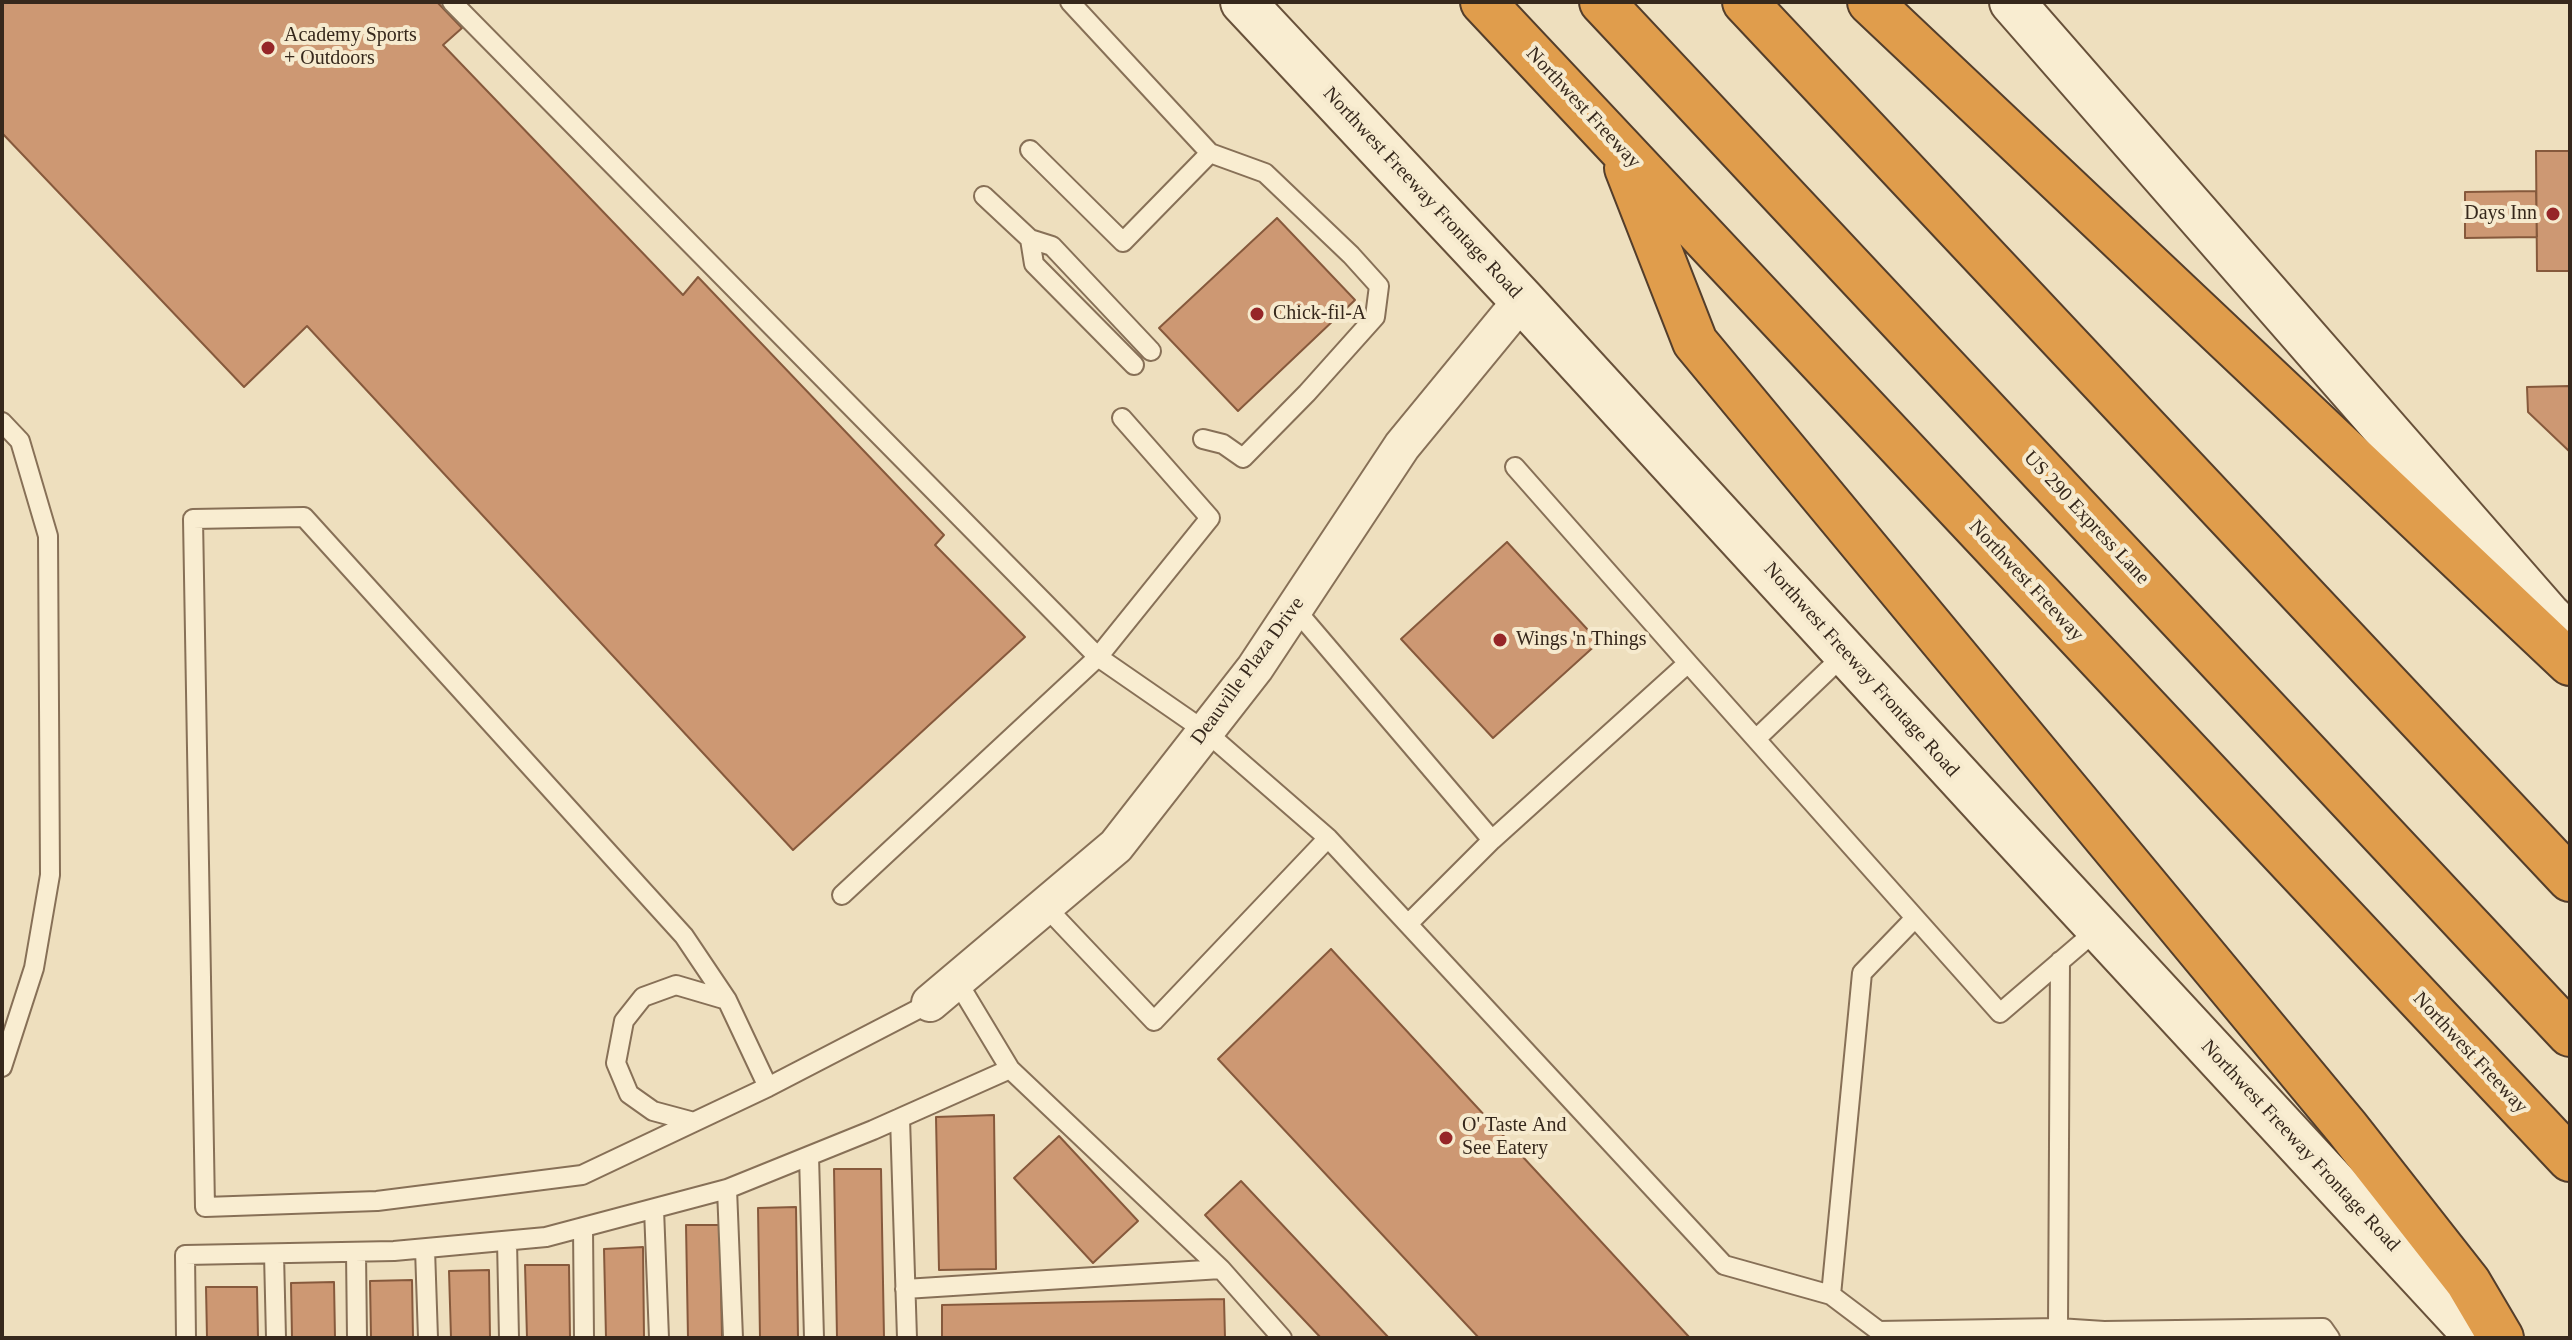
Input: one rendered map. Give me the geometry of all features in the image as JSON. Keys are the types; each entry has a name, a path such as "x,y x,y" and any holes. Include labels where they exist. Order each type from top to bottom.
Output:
{"highway":[{"name":"Northwest Freeway","path":"1483,2 2570,1159"},
{"name":"US 290 Express Lane","path":"1602,2 2570,1034"},
{"path":"1745,2 2570,879"},
{"path":"1870,2 2570,663"},
{"path":"1619,147 1695,342 2347,1128 2468,1282 2501,1338"}],"main road":[{"name":"Northwest Freeway Frontage Road","path":"1243,2 1522,300 2098,929 2478,1338"},
{"path":"2012,2 2570,637"}],"street":[{"name":"Deauville Plaza Drive","path":"944,992 1116,846 1255,668 1402,446 1522,300"}],"lane":[{"path":"452,2 1098,657 1205,731 1328,838 1724,1265 1831,1295 1883,1334 2058,1328 2104,1331 2323,1328 2330,1338"},
{"path":"1070,2 1210,153 1265,173 1379,286 1375,317 1243,458 1223,444 1203,439"},
{"path":"1030,150 1123,242 1210,153"},
{"path":"984,196 1030,239 1052,246 1151,351"},
{"path":"1030,239 1034,264 1134,365"},
{"path":"842,895 1098,657 1210,518 1122,418"},
{"path":"2,422 20,441 48,536 50,875 34,968 2,1067"},
{"path":"1221,423 1223,444"},
{"path":"1515,467 2000,1013 2098,929"},
{"path":"768,1087 727,1000 684,936 304,517 193,519 205,1207 377,1201 582,1175 768,1087 944,992 1010,1069 1221,1269 1282,1338"},
{"path":"1295,609 1492,840"},
{"path":"1756,739 1846,653"},
{"path":"1408,924 1492,840 1688,663"},
{"path":"1045,906 1154,1021 1328,838"},
{"path":"1831,1295 1862,973 1915,918"},
{"path":"2058,1328 2060,961"},
{"path":"694,1122 653,1111 629,1094 616,1063 624,1021 643,997 676,985 727,1000"},
{"path":"186,1338 185,1255 425,1249 546,1237 727,1189 1010,1069"},
{"path":"900,1118 907,1338"},
{"path":"809,1156 814,1338"},
{"path":"727,1189 733,1338"},
{"path":"654,1209 659,1338"},
{"path":"583,1227 584,1338"},
{"path":"507,1241 509,1338"},
{"path":"425,1249 428,1338"},
{"path":"356,1252 357,1338"},
{"path":"274,1254 276,1338"},
{"path":"905,1289 1221,1269"}],"building":[{"path":"2,2 437,2 462,28 443,45 683,295 698,277 944,535 935,545 1025,637 793,850 307,326 244,387 2,133"},
{"name":"Days Inn","path":"2536,151 2570,151 2570,271 2537,271"},
{"path":"2536,191 2537,237 2465,238 2465,192"},
{"name":"Chick-fil-A","path":"1277,218 1355,300 1238,411 1159,328"},
{"path":"2570,386 2570,452 2528,412 2527,387"},
{"name":"Wings 'n Things","path":"1507,542 1599,642 1493,738 1401,639"},
{"path":"1331,949 1690,1338 1479,1338 1218,1059"},
{"path":"994,1115 996,1269 939,1270 936,1117"},
{"path":"1059,1136 1138,1221 1093,1263 1014,1178"},
{"path":"834,1169 881,1169 884,1338 837,1338"},
{"path":"1241,1181 1389,1338 1321,1338 1205,1215"},
{"path":"796,1207 798,1338 760,1338 758,1208"},
{"path":"686,1225 720,1225 722,1338 688,1338"},
{"path":"643,1247 644,1338 606,1338 604,1249"},
{"path":"525,1265 569,1265 570,1338 527,1338"},
{"path":"489,1270 490,1338 451,1338 449,1271"},
{"path":"412,1280 413,1338 371,1338 370,1281"},
{"path":"334,1282 335,1338 292,1338 291,1283"},
{"path":"206,1287 257,1287 258,1338 207,1338"},
{"path":"1224,1299 1225,1338 942,1338 942,1305"}],"place":[{"name":"Academy Sports + Outdoors","path":"268,48"},
{"name":"Days Inn","path":"2553,214"},
{"name":"Chick-fil-A","path":"1257,314"},
{"name":"Wings 'n Things","path":"1500,640"},
{"name":"O' Taste And See Eatery","path":"1446,1138"}]}
